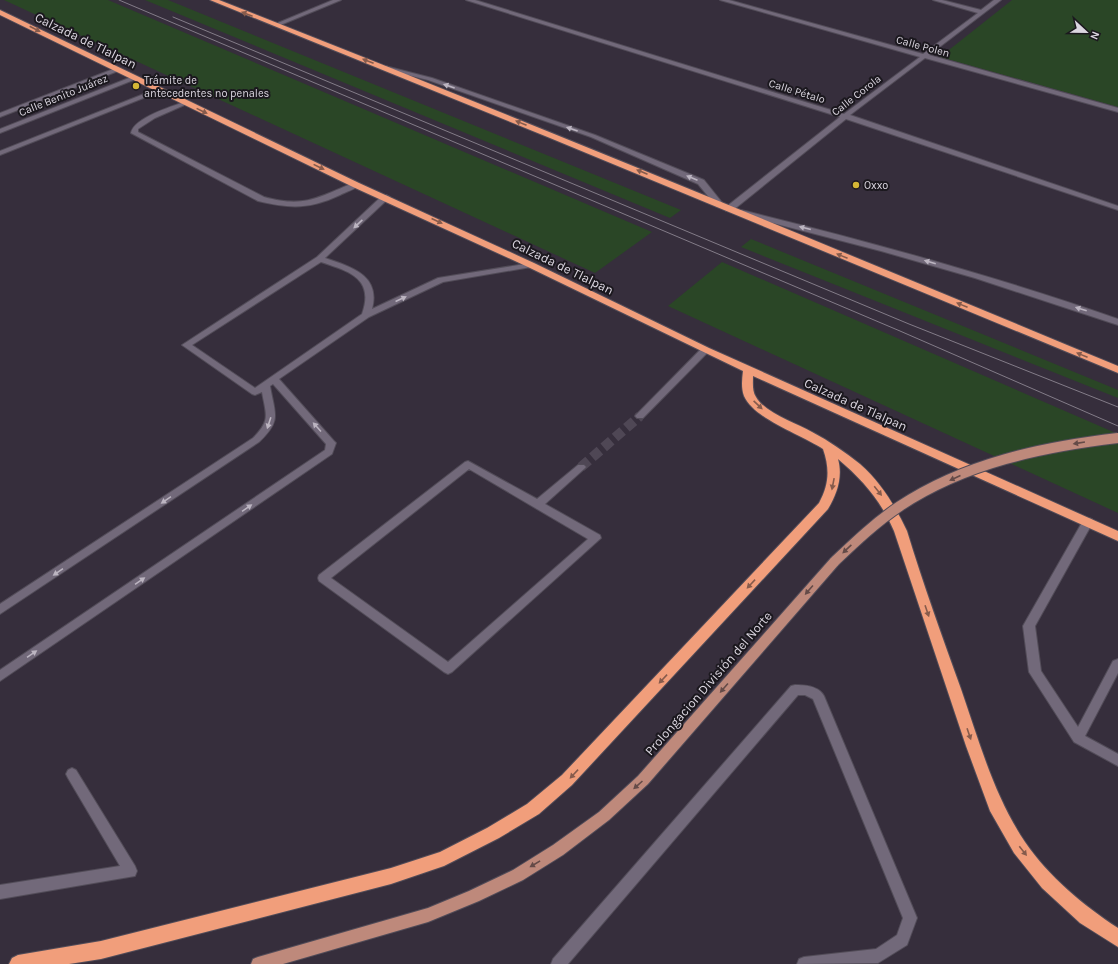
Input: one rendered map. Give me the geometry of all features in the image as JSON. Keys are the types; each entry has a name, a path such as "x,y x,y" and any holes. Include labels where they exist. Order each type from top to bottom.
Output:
{"highway":[{"path":"213,0 385,68 1118,370"},
{"name":"Calzada de Tlalpan","path":"0,12 116,70 356,185 386,197 531,265 705,350 1118,536"},
{"path":"748,370 748,389 751,398 760,408 828,447 846,460 867,479 885,500 895,515 973,746 996,806 1020,848 1048,882 1086,917 1118,938"},
{"path":"18,964 101,950 391,876 444,858 493,833 533,809 567,780 824,506 832,490 835,474 834,460 828,447"}],"main road":[{"name":"Prolongacion División del Norte","path":"258,964 428,915 474,896 518,875 558,850 604,816 644,780 835,561 867,531 901,506 974,469 1011,457 1049,447 1118,438"}],"street":[{"path":"276,25 338,0"},
{"name":"Calle Pétalo","path":"469,0 845,116 1118,208"},
{"name":"Calle Polen","path":"722,0 1118,110"},
{"path":"936,0 982,12"},
{"name":"Calle Corola","path":"724,207 998,0"},
{"path":"385,68 430,79 593,136 701,182 724,207 903,254 999,282 1118,322"},
{"path":"0,115 116,70"},
{"name":"Calle Benito Juárez","path":"0,131 134,78"},
{"path":"0,153 159,90"},
{"path":"186,103 144,121 135,128 134,133 261,199 280,204 306,204 320,200 356,185"},
{"path":"386,197 320,259 186,345 255,392 366,315 441,280 531,265"},
{"path":"320,259 356,272 368,285 370,297 366,315"},
{"path":"640,416 705,350"},
{"path":"0,676 329,452 331,443 274,379"},
{"path":"0,610 256,440 268,429 271,418 265,385"},
{"path":"468,464 538,504 596,538 448,669 323,578 468,464"},
{"path":"538,504 581,467"},
{"path":"1088,522 1029,626 1036,672 1078,738 1118,760"},
{"path":"1078,738 1118,664"},
{"path":"558,964 795,690 806,690 818,696 910,918 902,940 878,956 804,964"},
{"path":"0,892 130,871 72,774"}],"green space":[{"path":"4,0 108,0 652,232 595,273"},
{"path":"145,0 168,0 681,210 670,218"},
{"path":"1012,0 1118,0 1118,107 940,57"},
{"path":"751,239 1118,390 1118,398 741,247"},
{"path":"722,262 1118,434 1118,513 668,306"}],"tunnel":[{"path":"581,467 640,416"}],"tram line":[{"path":"119,0 900,331 1118,426"},
{"path":"173,17 909,324 1118,407"}],"place":[{"name":"Trámite de antecedentes no penales","path":"136,86"},
{"name":"Oxxo","path":"856,185"}]}
